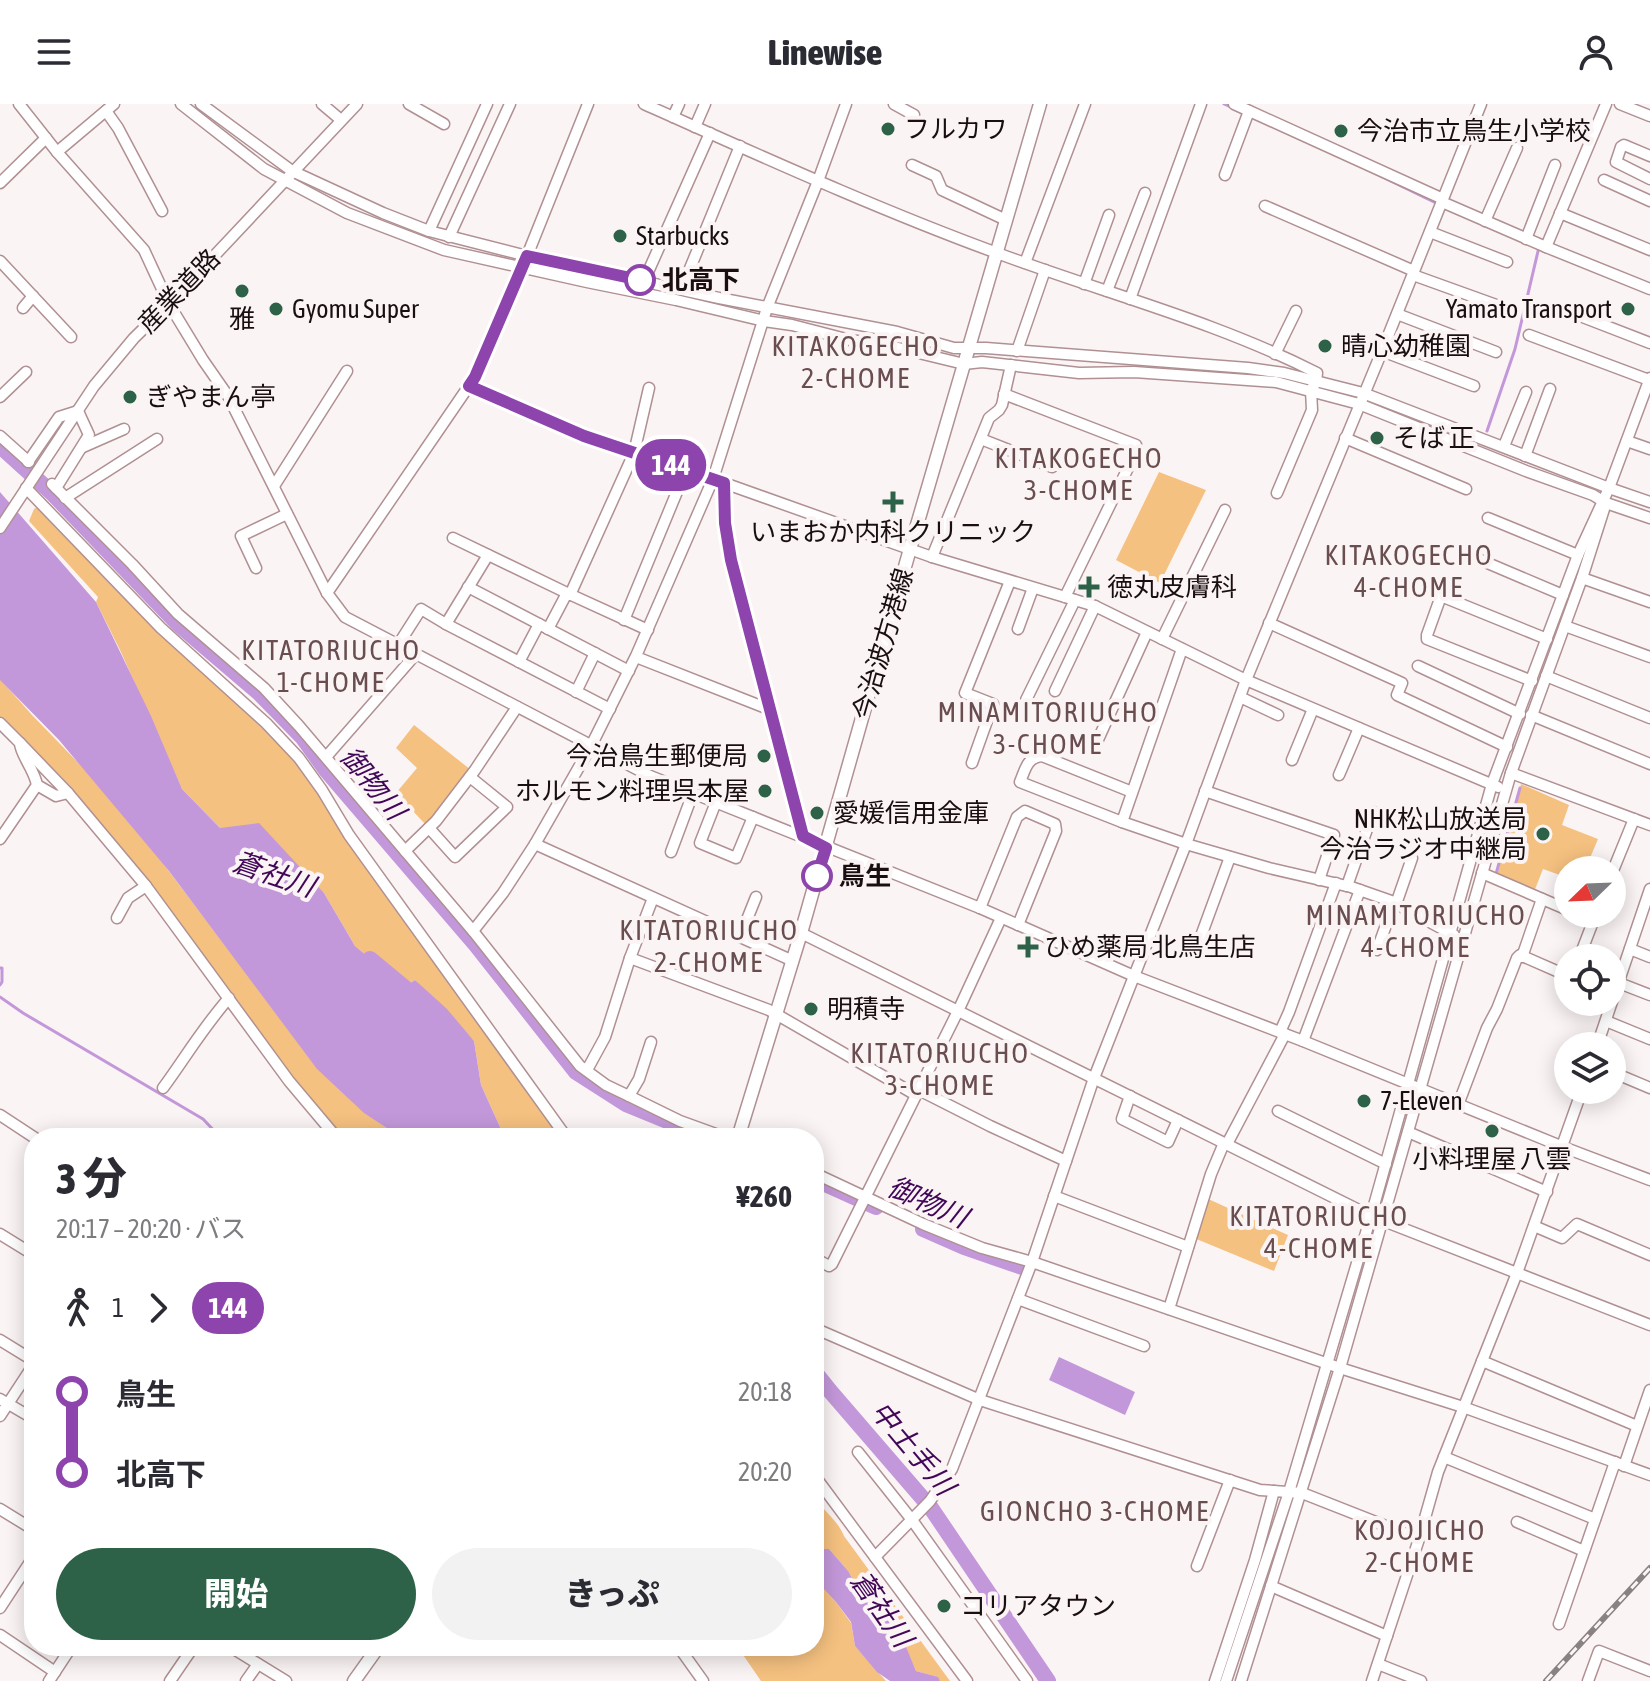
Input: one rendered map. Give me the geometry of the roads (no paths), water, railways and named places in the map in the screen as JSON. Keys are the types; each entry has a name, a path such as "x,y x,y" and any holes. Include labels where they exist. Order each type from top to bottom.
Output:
{"main road":[{"name":"今治波方港線","path":"741,1128 826,848 1040,104"},
{"path":"354,1681 372,1656"}],"street":[{"path":"19,104 144,250 169,304 228,396 327,593 345,617 650,776 980,908 1134,976 1650,1180"},
{"path":"181,104 264,169 347,213 444,250 964,364 982,362 1079,373 1134,372 1314,386 1361,398 1504,446 1650,502"},
{"path":"201,104 292,171 383,213 449,237 767,308 859,324 954,348 1248,368 1284,373 1314,386"},
{"path":"322,104 341,120"},
{"name":"産業道路","path":"0,528 94,386 134,338 357,104"},
{"path":"409,104 444,124"},
{"path":"429,231 487,104"},
{"path":"449,237 510,104"},
{"path":"327,593 475,377 588,104"},
{"path":"644,104 818,181 996,253 1209,326 1317,373 1312,410 1277,493"},
{"path":"673,117 679,104"},
{"path":"695,127 705,104"},
{"path":"473,931 535,844 591,746 719,481 767,308 846,104"},
{"path":"894,104 914,115"},
{"path":"1025,263 1085,104"},
{"path":"1130,299 1201,104"},
{"path":"1234,104 1485,221 1650,289"},
{"path":"875,1557 930,1501 952,1469 1032,1262 1094,1078 1186,844 1246,680 1481,104"},
{"path":"1546,247 1606,104"},
{"path":"1620,104 1650,116"},
{"path":"57,152 110,108 162,211"},
{"path":"1225,175 1249,111"},
{"path":"644,281 710,133"},
{"path":"0,183 46,138"},
{"path":"1650,156 1624,145 1616,162 1650,179"},
{"path":"682,288 740,146"},
{"path":"1485,221 1517,148"},
{"path":"912,165 936,176 942,190 1006,220"},
{"path":"1526,239 1555,165"},
{"path":"1604,180 1650,201"},
{"path":"1107,291 1145,193"},
{"path":"1265,206 1414,273 1513,311"},
{"path":"1560,213 1650,250"},
{"path":"1084,284 1109,215"},
{"path":"1430,232 1507,262"},
{"path":"0,261 71,337"},
{"path":"1017,351 1045,270"},
{"path":"23,308 33,296"},
{"path":"1562,309 1650,343"},
{"path":"1275,354 1296,311"},
{"path":"1397,314 1496,352"},
{"path":"1226,1681 1289,1492 1371,1216 1492,784 1507,747 1546,676 1582,578 1609,488 1627,441 1645,406 1650,379 1529,335"},
{"path":"1382,351 1474,386"},
{"path":"932,557 989,418 999,410 1011,365"},
{"path":"274,486 347,371"},
{"path":"0,397 26,372"},
{"path":"469,386 584,436 932,557 1095,606 1246,680 1506,791"},
{"path":"519,662 569,594 634,453 649,388"},
{"path":"1525,456 1550,389"},
{"path":"1504,446 1526,392"},
{"path":"1004,394 1136,445"},
{"path":"1361,398 1526,471 1650,518"},
{"path":"0,436 28,462 59,417 78,411 89,435 54,486 178,614 264,688 473,931 580,1066 606,1085 699,1128"},
{"path":"81,448 124,429"},
{"path":"1345,438 1466,489"},
{"path":"65,498 157,439"},
{"path":"981,439 1052,467"},
{"path":"1627,441 1650,449"},
{"path":"1026,700 1128,468"},
{"path":"624,620 686,470"},
{"path":"719,481 731,560 803,836"},
{"path":"24,492 161,628 266,723 299,758 349,835 560,1128"},
{"path":"1241,1681 1340,1368 1506,791 1532,681 1578,555 1604,502"},
{"path":"1162,639 1225,510"},
{"path":"256,568 241,536 287,514"},
{"path":"1488,518 1578,555"},
{"path":"453,538 648,630"},
{"path":"446,624 488,555"},
{"path":"1471,556 1563,595"},
{"path":"1582,578 1650,602"},
{"path":"972,763 993,704 965,693 1010,581"},
{"path":"468,587 629,671"},
{"path":"1018,629 1033,588"},
{"path":"1532,681 1427,639 1441,596 1547,639"},
{"path":"1055,691 1095,606"},
{"path":"398,645 421,609 610,709"},
{"path":"1269,623 1402,683 1397,695 1507,747"},
{"path":"1565,626 1650,657"},
{"path":"1096,744 1147,632"},
{"path":"1122,822 1182,649"},
{"path":"576,692 595,653"},
{"path":"326,757 416,654"},
{"path":"636,657 771,710"},
{"path":"1418,666 1650,764"},
{"path":"1546,676 1650,718"},
{"path":"1240,697 1278,715"},
{"path":"405,851 429,828 470,777 517,707"},
{"path":"1292,760 1313,709"},
{"path":"0,723 68,793 146,886 289,1081 329,1128"},
{"path":"1339,775 1359,728"},
{"path":"20,743 37,785 56,796 68,793"},
{"path":"1132,792 1042,756 1035,756 1028,762 1020,782 1186,844 1360,890 1395,903 1449,934 1464,937"},
{"path":"1511,773 1650,825"},
{"path":"429,828 455,857 507,807 470,777"},
{"path":"0,839 4,825 37,785"},
{"path":"1205,791 1334,835 1319,880"},
{"path":"671,852 693,793"},
{"path":"716,802 700,843 736,858 753,817"},
{"path":"980,908 1017,817 1025,811 1035,815 1055,824 1056,831 1018,925"},
{"path":"1169,1309 1211,1174 1282,1033 1373,812"},
{"path":"1619,856 1634,819"},
{"path":"535,844 793,961"},
{"path":"1201,936 1230,857"},
{"path":"1377,950 1412,858"},
{"path":"1482,873 1554,904"},
{"path":"117,918 128,898 146,886"},
{"path":"1626,961 1650,889"},
{"path":"1303,1041 1360,890"},
{"path":"740,937 756,897"},
{"path":"587,1070 605,1037 653,898"},
{"path":"1522,957 1542,899"},
{"path":"824,1263 832,1264 1001,918"},
{"path":"801,933 1371,1216 1650,1325"},
{"path":"1630,949 1650,957"},
{"path":"1458,1105 1517,958 1520,955 1554,970"},
{"path":"630,958 776,1014 918,1092 1066,1161"},
{"path":"1626,986 1650,995"},
{"path":"163,1088 210,1019 229,998"},
{"path":"1602,1032 1607,1016"},
{"path":"1606,1021 1650,1039"},
{"path":"629,1096 639,1079 651,1042"},
{"path":"1626,1078 1650,1088"},
{"path":"1130,1096 1122,1119 1168,1142 1178,1120"},
{"path":"1372,1681 1444,1457 1517,1273 1577,1104"},
{"path":"1278,1111 1386,1164"},
{"path":"0,1115 24,1131"},
{"path":"1408,1132 1547,1192"},
{"path":"824,1177 982,1248 1032,1262 1463,1407 1650,1475"},
{"path":"1054,1196 1188,1247"},
{"path":"1534,1226 1562,1238 1577,1224 1650,1255"},
{"path":"0,1234 24,1249"},
{"path":"1018,1299 1144,1346"},
{"path":"824,1332 980,1400 1260,1490 1302,1493 1419,1539"},
{"path":"0,1340 24,1356"},
{"path":"1482,1361 1643,1421"},
{"path":"0,1416 4,1401 24,1376"},
{"path":"1559,1624 1595,1519 1619,1464 1643,1421 1650,1390"},
{"path":"4,1401 24,1413"},
{"path":"858,1452 912,1520 1027,1681"},
{"path":"1444,1457 1595,1519"},
{"path":"1197,1566 1230,1480"},
{"path":"824,1488 965,1678 976,1681"},
{"path":"1215,1681 1274,1491"},
{"path":"0,1509 24,1524"},
{"path":"1517,1522 1584,1551"},
{"path":"0,1608 24,1571"},
{"path":"1271,1586 1387,1636"},
{"path":"0,1635 24,1654"},
{"path":"1588,1681 1599,1651 1645,1669 1635,1681"},
{"path":"27,1656 52,1676 65,1656"},
{"path":"170,1681 187,1656"},
{"path":"245,1656 286,1681"},
{"path":"684,1656 698,1678"},
{"path":"246,1681 258,1664"},
{"path":"1378,1664 1421,1681"}],"water":[{"path":"0,492 96,602 182,789 220,828 259,823 324,893 355,946 404,987 415,980 447,1009 474,1041 481,1085 500,1128 387,1128 364,1113 317,1069 169,871 59,740 0,680"},
{"path":"1059,1357 1135,1392 1125,1415 1049,1380"},
{"path":"824,1549 829,1549 849,1572 859,1594 899,1630 916,1671 938,1677 940,1681 890,1681 877,1672 855,1646 851,1622 824,1589"}],"waterway":[{"path":"1224,104 1233,108"},
{"path":"1364,168 1436,203"},
{"path":"1487,431 1515,349 1539,247"},
{"name":"御物川","path":"0,446 52,493 178,624 259,693 303,738 326,770 476,945 576,1072 626,1104 685,1128"},
{"path":"1496,874 1520,788"},
{"name":"蒼社川","path":"370,959 417,998"},
{"path":"0,968 0,985"},
{"path":"0,997 203,1119 212,1128"},
{"name":"御物川","path":"824,1184 876,1207"},
{"name":"御物川","path":"923,1229 1022,1267"},
{"name":"中土手川","path":"824,1384 931,1508 1048,1681"}],"railway":[{"path":"1546,1681 1650,1568"}],"place":[{"name":"フルカワ","path":"888,129"},
{"name":"今治市立鳥生小学校","path":"1341,131"},
{"name":"Starbucks","path":"620,236"},
{"name":"北高下","path":"640,280"},
{"name":"雅","path":"242,291"},
{"name":"Gyomu Super","path":"276,309"},
{"name":"Yamato Transport","path":"1628,309"},
{"name":"晴心幼稚園","path":"1325,346"},
{"name":"ぎやまん亭","path":"130,397"},
{"name":"そば 正","path":"1377,438"},
{"name":"いまおか内科クリニック","path":"893,502"},
{"name":"徳丸皮膚科","path":"1089,587"},
{"name":"今治鳥生郵便局","path":"764,756"},
{"name":"ホルモン料理呉本屋","path":"765,791"},
{"name":"愛媛信用金庫","path":"817,813"},
{"name":"NHK松山放送局 今治ラジオ中継局","path":"1543,834"},
{"name":"鳥生","path":"817,876"},
{"name":"ひめ薬局 北鳥生店","path":"1028,947"},
{"name":"明積寺","path":"811,1009"},
{"name":"7-Eleven","path":"1364,1101"},
{"name":"小料理屋 八雲","path":"1492,1131"},
{"name":"コリアタウン","path":"944,1606"}],"district":[{"name":"KITAKOGECHO 2-CHOME","path":"856,362"},
{"name":"KITAKOGECHO 3-CHOME","path":"1079,474"},
{"name":"KITAKOGECHO 4-CHOME","path":"1409,571"},
{"name":"KITATORIUCHO 1-CHOME","path":"331,666"},
{"name":"MINAMITORIUCHO 3-CHOME","path":"1048,728"},
{"name":"MINAMITORIUCHO 4-CHOME","path":"1416,931"},
{"name":"KITATORIUCHO 2-CHOME","path":"709,946"},
{"name":"KITATORIUCHO 3-CHOME","path":"940,1069"},
{"name":"KITATORIUCHO 4-CHOME","path":"1319,1232"},
{"name":"GIONCHO 3-CHOME","path":"1095,1511"},
{"name":"KOJOJICHO 2-CHOME","path":"1420,1546"}]}
